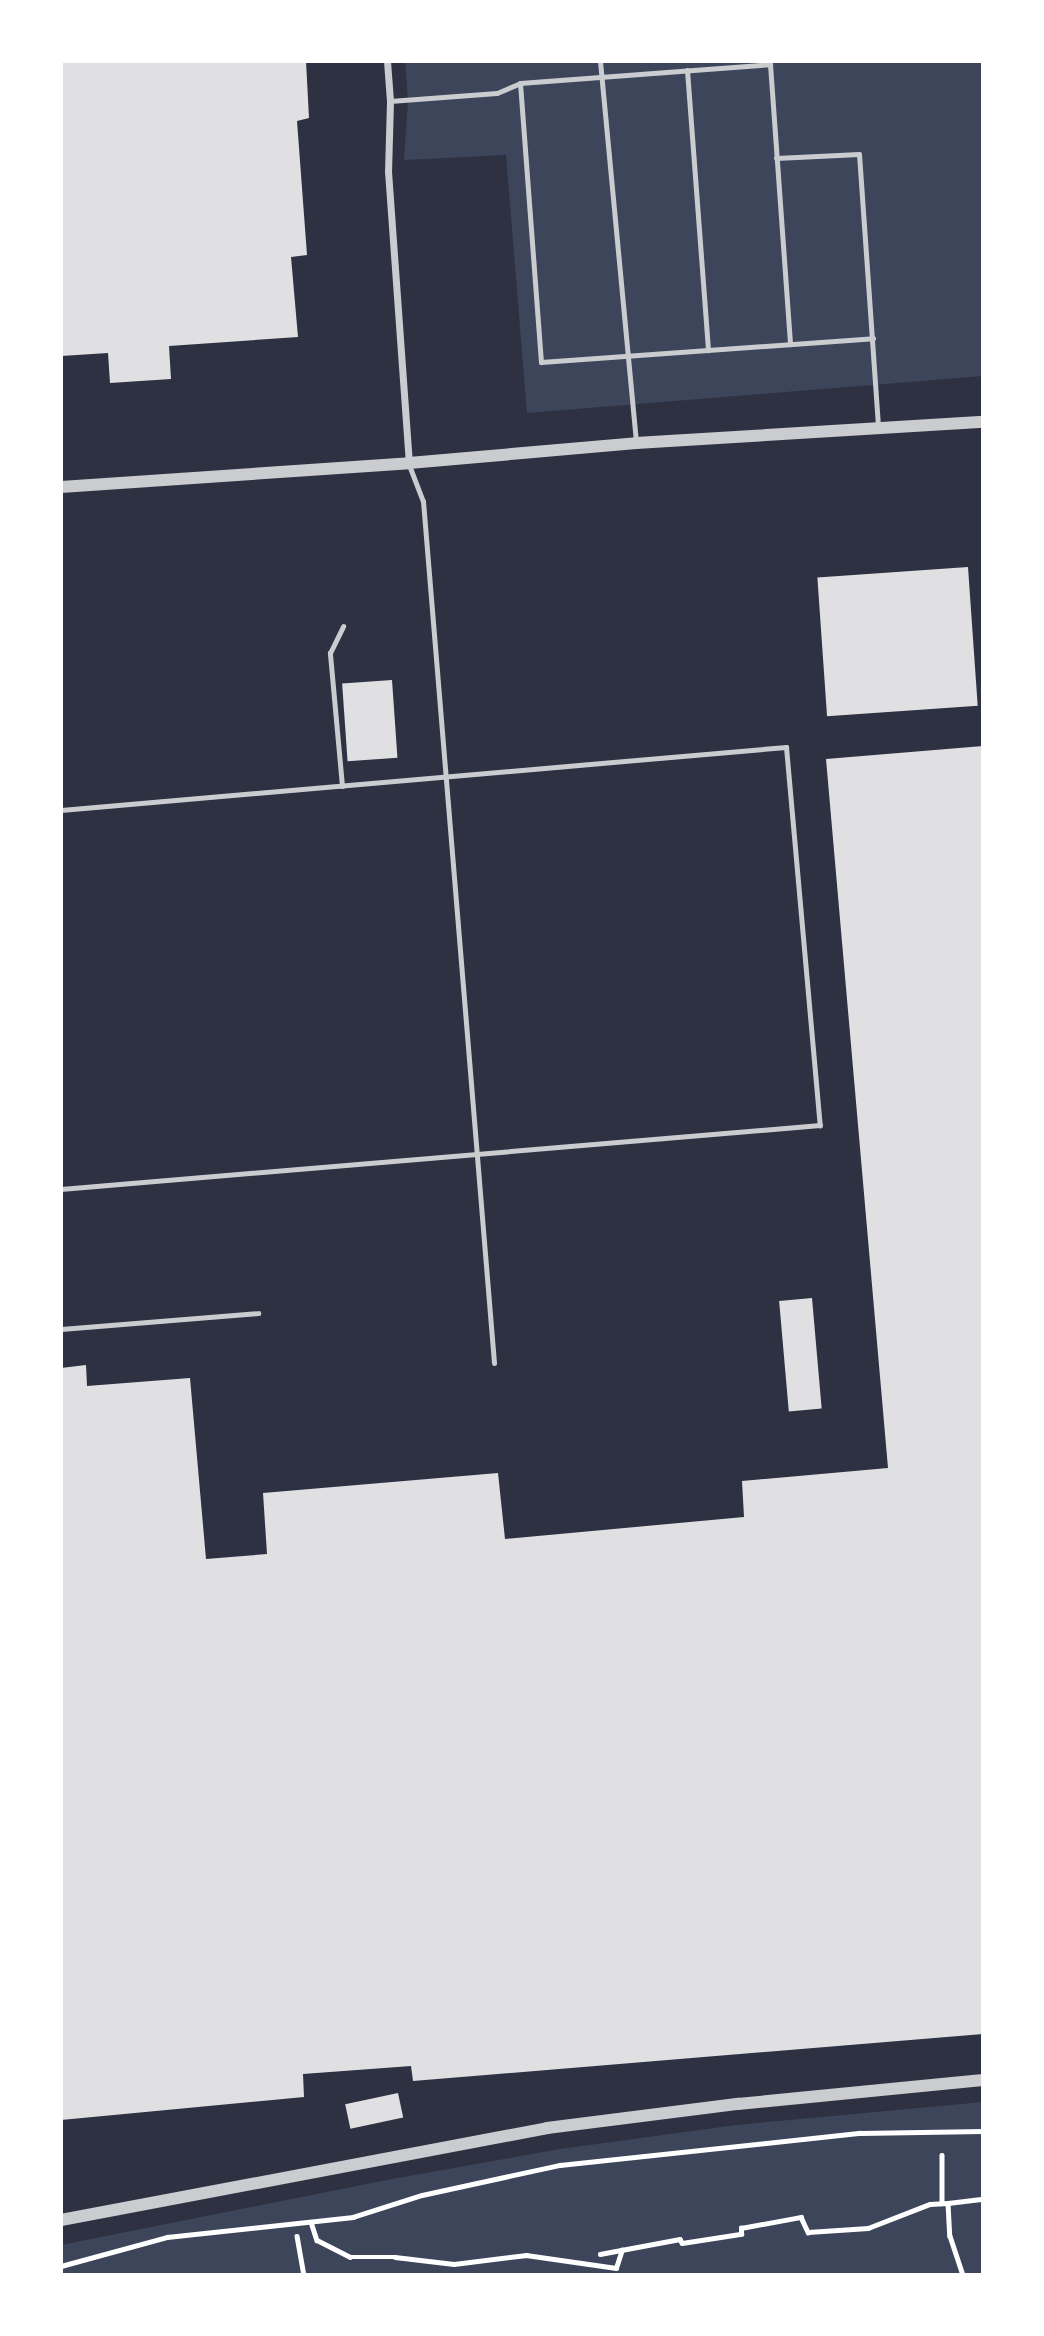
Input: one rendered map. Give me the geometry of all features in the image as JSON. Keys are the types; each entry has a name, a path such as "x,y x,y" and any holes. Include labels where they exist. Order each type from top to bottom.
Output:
{"street":[{"path":"387,61 390,101 388,171 409,463"},
{"path":"61,487 409,463 636,443 983,422"},
{"path":"61,2220 547,2128 738,2104 983,2080"}],"lane":[{"path":"600,61 636,443"},
{"path":"390,101 497,93 520,83 769,64 790,344"},
{"path":"687,70 708,350"},
{"path":"520,83 541,362 873,338"},
{"path":"776,158 859,154 878,427"},
{"path":"409,463 424,501 494,1363"},
{"path":"342,786 330,653 343,626"},
{"path":"61,810 786,747 820,1125 61,1189"},
{"path":"61,1329 258,1313"}],"path":[{"path":"61,2266 167,2237 353,2217 422,2196 560,2165 860,2133 983,2131"},
{"path":"942,2155 950,2236 963,2275"},
{"path":"600,2254 680,2239 682,2244 741,2234 741,2228 801,2217 808,2232 868,2228 930,2204 983,2199"},
{"path":"311,2221 317,2240 349,2257 395,2257 454,2264 526,2255 616,2268 622,2250"},
{"path":"297,2236 304,2275"}],"shaded area":[{"path":"405,61 983,61 983,376 527,413 506,155 404,160 408,100"},
{"path":"983,2102 983,2275 61,2275 61,2245 392,2179 560,2149 736,2125"}],"building":[{"path":"61,61 306,61 309,118 297,121 307,255 291,257 298,337 169,346 171,379 110,383 108,353 61,356"},
{"path":"968,567 978,706 827,716 817,578"},
{"path":"392,680 397,758 348,761 342,683"},
{"path":"983,746 983,2034 413,2081 411,2066 303,2074 304,2097 61,2120 61,1368 86,1365 87,1386 190,1378 206,1559 267,1554 263,1493 498,1473 505,1539 744,1517 742,1481 888,1468 826,759"},
{"path":"812,1298 822,1409 789,1411 779,1301"},
{"path":"398,2093 403,2117 350,2129 345,2104"}]}
